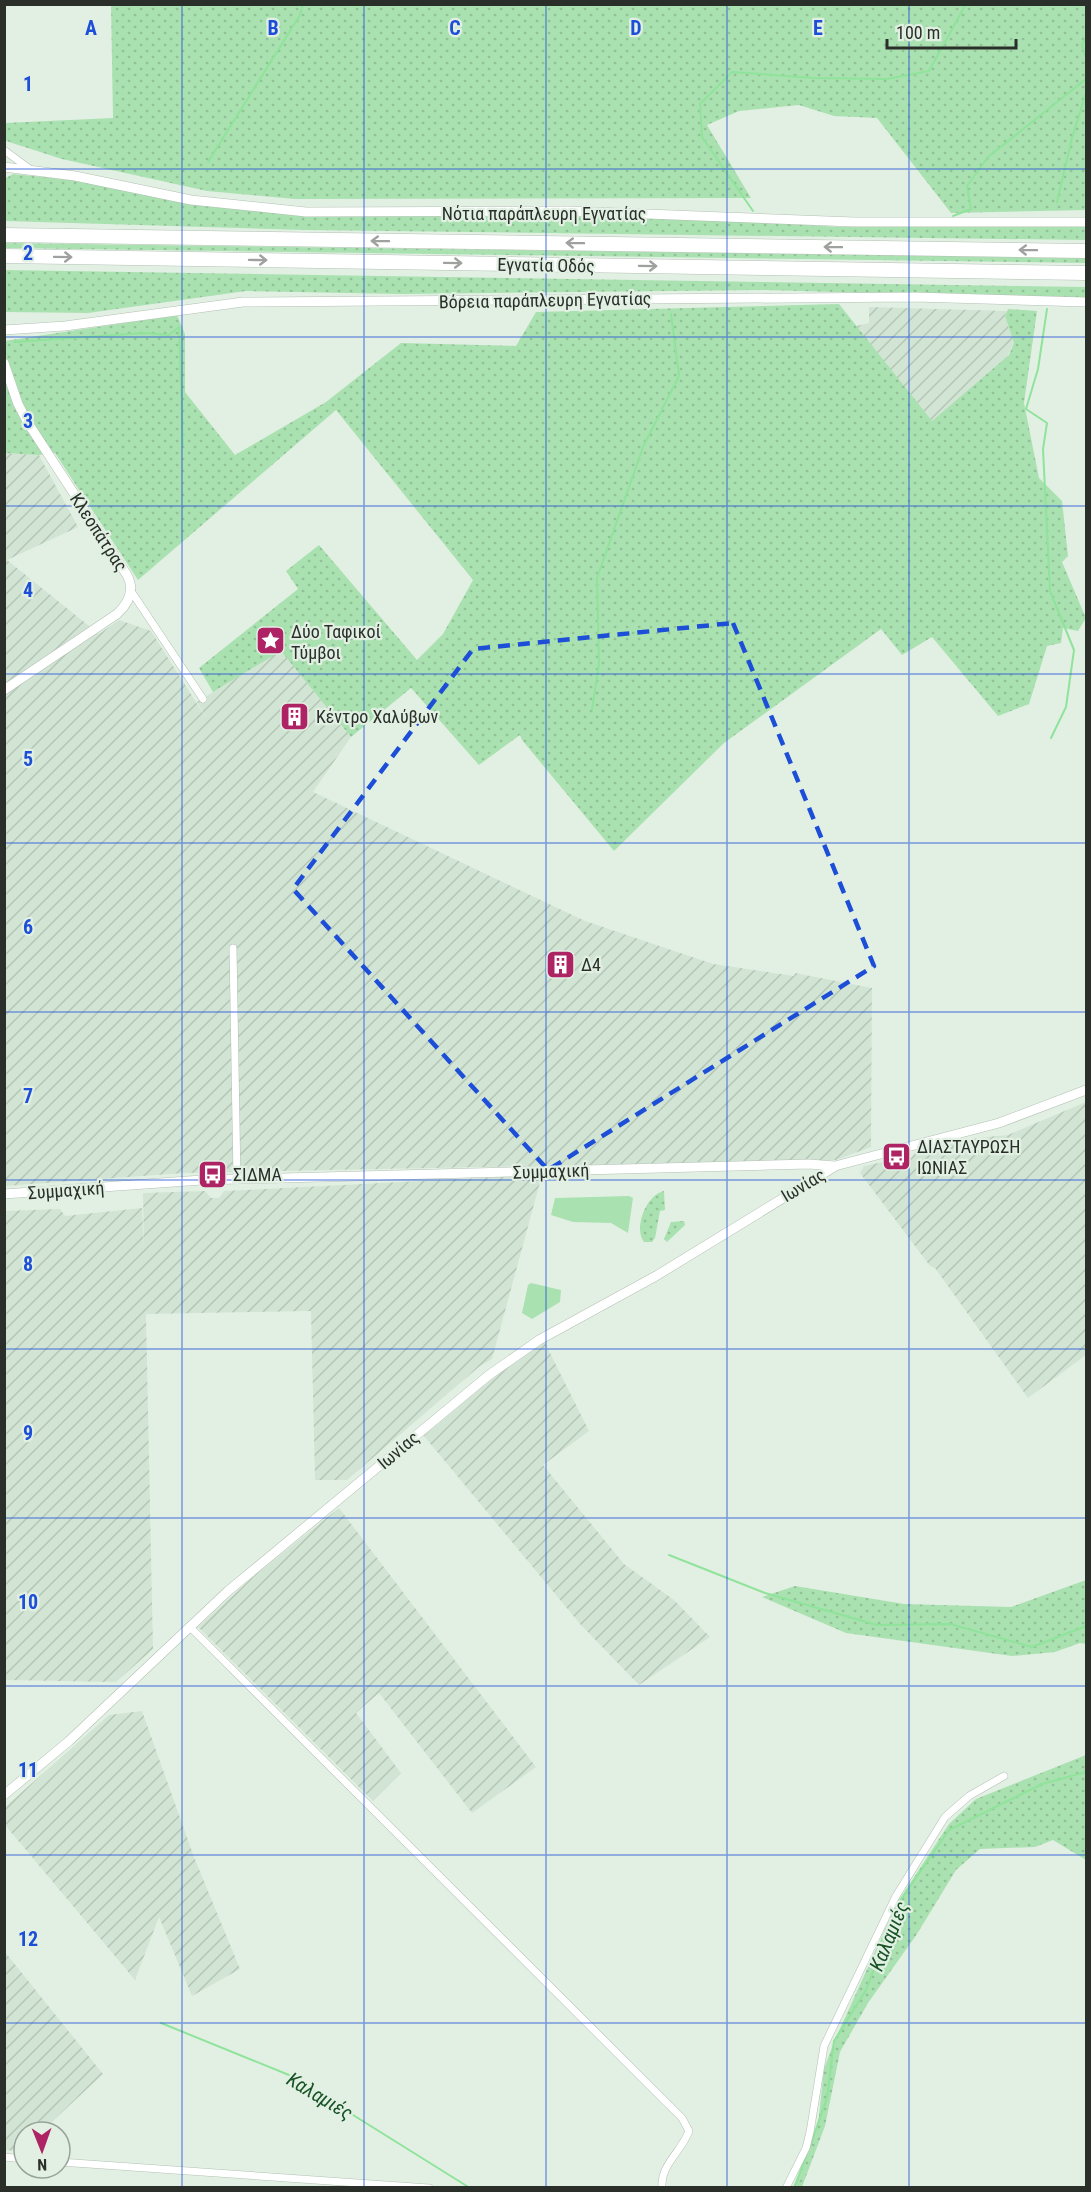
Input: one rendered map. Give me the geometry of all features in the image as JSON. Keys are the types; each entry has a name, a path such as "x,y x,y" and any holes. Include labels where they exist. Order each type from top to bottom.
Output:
{"highway":[{"name":"Εγνατία Οδός","path":"4,235 1086,251"},
{"name":"Εγνατία Οδός","path":"4,256 1086,273"}],"street":[{"path":"4,150 31,170"},
{"name":"Νότια παράπλευρη Εγνατίας","path":"4,167 75,176 191,200 306,212 569,211 854,222 1086,222"},
{"name":"Βόρεια παράπλευρη Εγνατίας","path":"4,330 65,326 243,302 914,297 1086,302"},
{"name":"Κλεοπάτρας","path":"4,363 22,413 127,575 131,591 128,602 117,614 4,690"},
{"path":"131,591 203,699"},
{"path":"233,948 237,1179"},
{"name":"Συμμαχική","path":"4,1194 237,1179 809,1164 835,1166 999,1123 1086,1090"},
{"path":"809,1164 811,1181"},
{"name":"Ιωνίας","path":"4,1795 69,1741 228,1592 489,1375 539,1340 628,1293 835,1166"},
{"path":"190,1628 682,2118 689,2131 667,2165 661,2178 662,2187"},
{"path":"786,2187 806,2148 825,2046 896,1896 945,1817 969,1796 1004,1776"},
{"path":"72,2163 429,2187"}],"highlighted area":[{"path":"733,623 874,966 548,1170 293,889 473,649"}],"shaded area":[{"path":"869,307 1007,311 1005,316 1014,343 1007,357 932,422 856,326 869,323"},
{"path":"4,453 39,455 78,527 7,560 99,634 119,620 151,631 208,721 197,702 281,650 351,737 313,792 585,921 713,964 794,976 795,973 872,988 871,1147 836,1160 184,1173 5,1186"},
{"path":"1086,1102 1086,1355 1028,1398 935,1268 930,1266 860,1173 864,1166 888,1161 893,1164 911,1158 916,1151 976,1138 1008,1135"},
{"path":"542,1175 492,1359 480,1366 347,1480 315,1480 311,1311 146,1314 153,1649 116,1682 5,1680 4,1211 60,1209 65,1216 142,1208 144,1251 143,1193 205,1191 211,1198 219,1198 224,1191"},
{"path":"544,1341 589,1431 543,1465 624,1564 674,1600 710,1637 639,1685 580,1624 424,1436 483,1386"},
{"path":"339,1508 536,1767 472,1813 379,1693 356,1713 401,1773 373,1801 198,1627 254,1576"},
{"path":"142,1711 194,1857 240,1969 192,1996 159,1917 135,1980 5,1825 5,1807 109,1715"},
{"path":"5,1952 103,2074 54,2120 12,2120 12,2150 5,2150"}],"green space":[{"path":"111,5 1086,5 1086,210 951,213 877,118 834,116 799,105 739,111 707,125 751,198 295,199 207,191 62,159 6,141 5,123 113,118"},
{"path":"13,174 83,181 332,216 668,217 841,227 1086,224 1086,240 305,230 5,221 4,179"},
{"path":"5,243 1086,258 1086,263 5,248"},
{"path":"4,270 1086,287 1086,299 764,290 401,294 246,291 88,313 5,312"},
{"path":"839,304 932,421 1009,355 1014,343 1005,316 1008,309 1037,311 1024,403 1039,478 1062,501 1068,556 1062,562 1086,618 1078,631 1063,628 1061,643 1047,646 1029,704 998,716 932,637 902,655 881,629 724,743 614,851 520,735 479,765 411,688 351,737 281,651 213,692 199,668 298,589 286,571 319,545 417,660 443,634 473,580 336,410 138,580 55,453 39,455 5,453 4,341 177,315 185,334 185,392 235,455 326,402 401,343 516,346 536,312"},
{"path":"664,1191 665,1210 660,1211 655,1238 652,1242 644,1242 640,1228 643,1212 652,1198"},
{"path":"629,1196 633,1198 628,1233 611,1223 573,1222 551,1215 555,1198"},
{"path":"684,1221 685,1225 667,1242 664,1239 671,1222"},
{"path":"531,1283 561,1290 560,1302 532,1319 522,1313 528,1285"},
{"path":"1086,1580 1086,1644 1080,1643 1055,1652 1012,1656 846,1633 762,1597 795,1586 904,1604 1011,1607"},
{"path":"1086,1755 1086,1860 1053,1840 1035,1847 980,1849 956,1870 917,1934 868,2003 840,2052 825,2126 802,2187 793,2188 818,2125 824,2069 834,2042 897,1903 949,1824 976,1799"}],"waterway":[{"path":"208,162 300,15 303,4"},
{"path":"753,211 702,137 700,104 732,72 815,78 887,79 929,71 966,4"},
{"path":"1086,37 1082,45 1086,58"},
{"path":"953,216 971,209 967,186 988,157 1086,79"},
{"path":"1057,202 1072,138 1086,93"},
{"path":"1047,309 1038,369 1026,409 1047,423 1043,449 1050,591 1074,650 1066,707 1051,738"},
{"path":"592,710 599,664 597,578 643,447 679,376 671,314"},
{"path":"14,342 144,333 169,335 179,327"},
{"path":"179,328 183,445"},
{"name":"Καλαμιές","path":"669,1555 765,1593 877,1625 950,1624 1032,1647 1086,1626"},
{"name":"Καλαμιές","path":"811,2143 827,2098 834,2041 866,1990 900,1901 949,1830 1042,1784 1086,1772"},
{"name":"Καλαμιές","path":"161,2023 289,2075 470,2188"},
{"name":"Καλαμιές","path":"794,2188 807,2154"}],"place":[{"name":"Δύο Ταφικοί Τύμβοι","path":"270,641"},
{"name":"Κέντρο Χαλύβων","path":"295,716"},
{"name":"Δ4","path":"560,964"},
{"name":"ΔΙΑΣΤΑΥΡΩΣΗ ΙΩΝΙΑΣ","path":"896,1156"},
{"name":"ΣΙΔΜΑ","path":"212,1174"}]}
